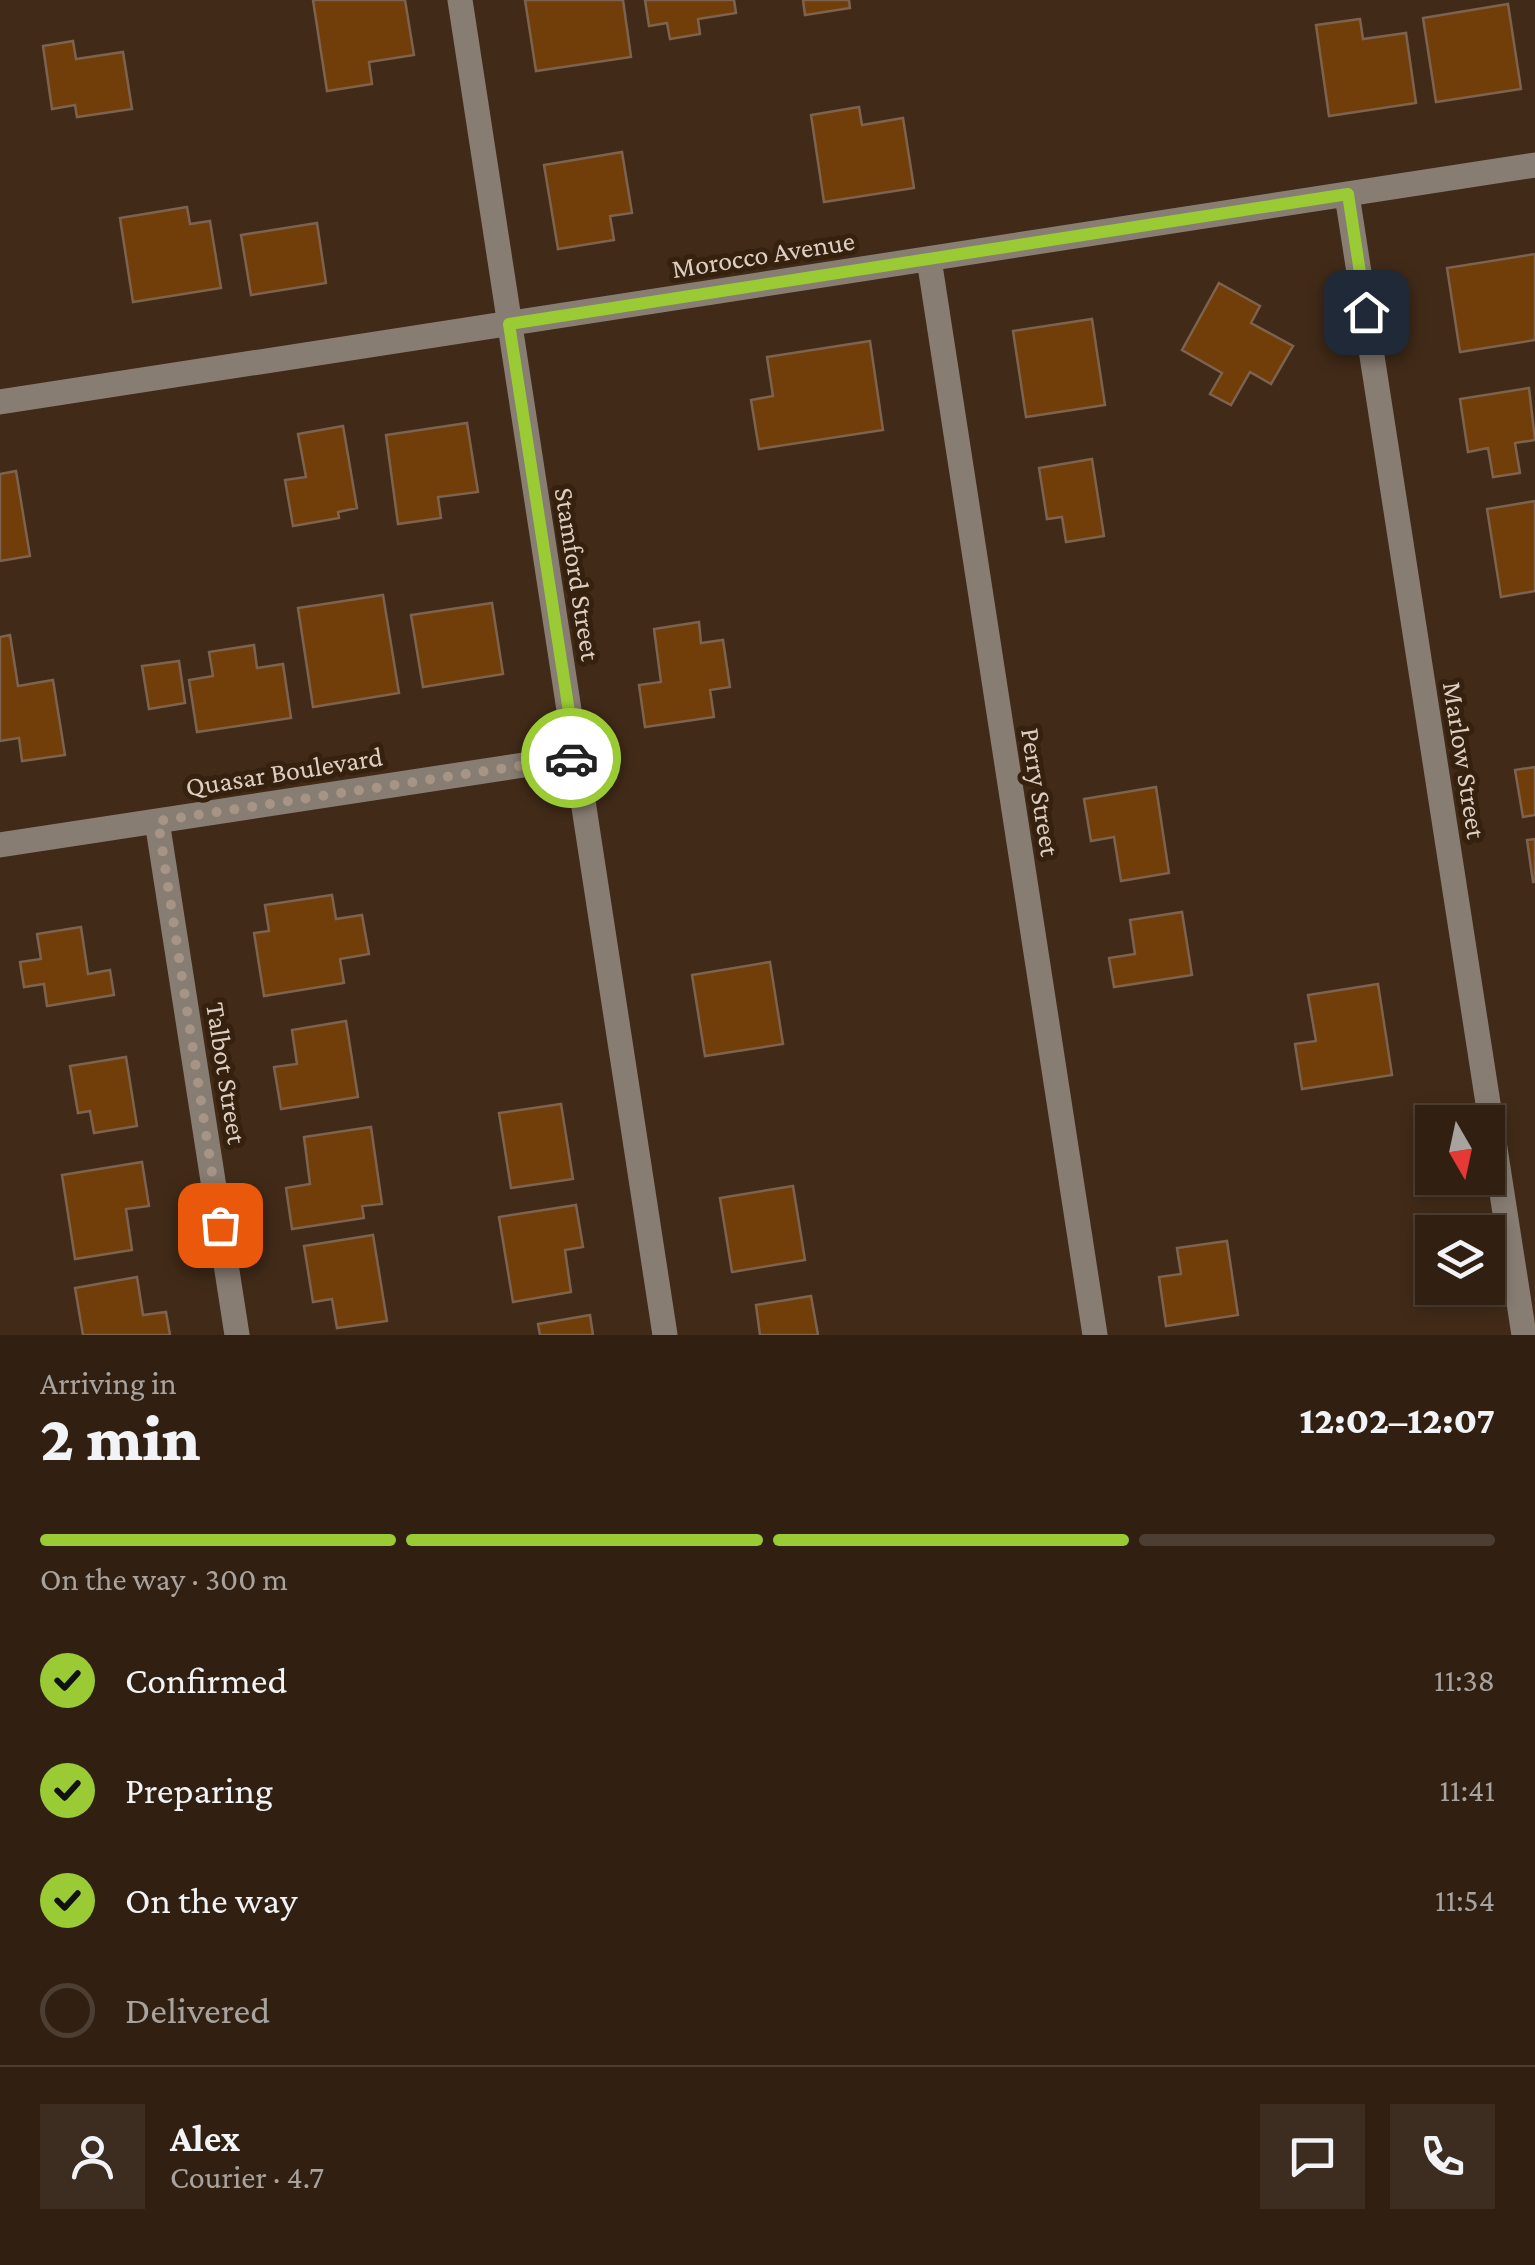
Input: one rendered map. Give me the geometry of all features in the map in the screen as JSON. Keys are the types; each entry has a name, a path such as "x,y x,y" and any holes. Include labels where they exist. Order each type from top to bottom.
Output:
{"street":[{"name":"Stamford Street","path":"460,0 666,1335"},
{"name":"Morocco Avenue","path":"0,402 1535,166"},
{"name":"Marlow Street","path":"1348,194 1524,1335"},
{"name":"Perry Street","path":"928,259 1095,1335"},
{"name":"Quasar Boulevard","path":"0,846 576,757"},
{"name":"Talbot Street","path":"158,821 236,1335"}],"building":[{"path":"313,0 405,0 414,55 369,62 372,84 327,91"},
{"path":"525,0 623,0 631,57 536,71"},
{"path":"645,0 734,0 736,13 698,19 700,34 670,39 667,23 649,26"},
{"path":"803,0 849,0 850,8 805,15"},
{"path":"1508,4 1521,89 1436,102 1423,18"},
{"path":"1360,19 1363,39 1406,33 1416,103 1329,116 1316,25"},
{"path":"73,41 76,59 123,52 132,109 77,117 75,105 52,109 43,46"},
{"path":"859,107 862,125 903,118 914,188 824,202 811,115"},
{"path":"622,152 632,213 610,216 614,240 558,249 544,165"},
{"path":"187,207 190,224 210,221 221,288 133,302 120,218"},
{"path":"317,223 326,283 251,295 241,235"},
{"path":"1535,254 1535,340 1460,352 1447,268"},
{"path":"1219,283 1260,306 1251,323 1293,346 1271,384 1250,372 1231,405 1210,394 1222,373 1182,350"},
{"path":"1092,319 1105,405 1026,417 1013,331"},
{"path":"870,341 883,430 759,449 751,400 773,396 767,357"},
{"path":"1529,388 1535,440 1515,443 1520,473 1493,477 1488,448 1468,452 1460,399"},
{"path":"467,423 478,492 438,497 441,518 398,524 386,435"},
{"path":"343,426 357,508 338,512 339,518 293,526 285,480 306,477 298,434"},
{"path":"1092,459 1104,536 1066,542 1062,517 1047,519 1039,468"},
{"path":"16,471 30,556 0,561 0,474"},
{"path":"1535,501 1535,591 1501,597 1487,509"},
{"path":"383,595 399,693 313,707 298,608"},
{"path":"492,603 503,674 423,687 411,615"},
{"path":"699,622 701,643 723,640 730,687 710,690 714,717 645,727 639,685 661,682 654,629"},
{"path":"10,635 18,686 53,680 65,755 22,761 19,738 0,741 0,637"},
{"path":"254,645 257,668 283,664 291,718 197,732 189,680 213,676 209,652"},
{"path":"179,661 185,703 149,709 142,666"},
{"path":"1535,767 1535,815 1523,817 1515,770"},
{"path":"1156,787 1169,873 1121,881 1114,837 1091,841 1084,799"},
{"path":"1535,839 1535,882 1533,882 1527,840"},
{"path":"332,895 336,919 362,915 369,954 340,959 344,983 264,996 254,933 269,931 265,905"},
{"path":"1182,912 1192,975 1114,987 1109,958 1135,954 1130,920"},
{"path":"81,927 88,974 110,970 114,995 47,1006 44,984 24,987 20,962 41,959 37,934"},
{"path":"770,962 783,1044 705,1056 692,975"},
{"path":"1378,984 1392,1075 1302,1089 1295,1044 1316,1041 1308,995"},
{"path":"346,1021 358,1097 281,1109 274,1067 297,1064 292,1030"},
{"path":"126,1057 137,1126 94,1133 90,1111 78,1113 70,1066"},
{"path":"561,1104 573,1179 511,1188 499,1113"},
{"path":"371,1127 382,1204 362,1206 364,1218 292,1229 286,1188 310,1184 304,1137"},
{"path":"142,1162 149,1206 126,1209 132,1250 75,1259 62,1175"},
{"path":"793,1186 805,1260 732,1272 720,1198"},
{"path":"576,1205 583,1247 565,1250 571,1292 513,1302 499,1217"},
{"path":"373,1235 387,1321 337,1328 332,1299 313,1302 304,1246"},
{"path":"1227,1241 1238,1315 1166,1326 1159,1277 1181,1274 1177,1248"},
{"path":"137,1277 143,1315 166,1312 170,1335 83,1335 75,1288"},
{"path":"811,1296 818,1335 760,1335 756,1305"},
{"path":"590,1315 593,1335 540,1335 538,1324"}],"way so far":[{"path":"220,1225 158,821 571,758"}],"route":[{"path":"571,758 576,757 509,324 1348,194 1366,312"}]}
